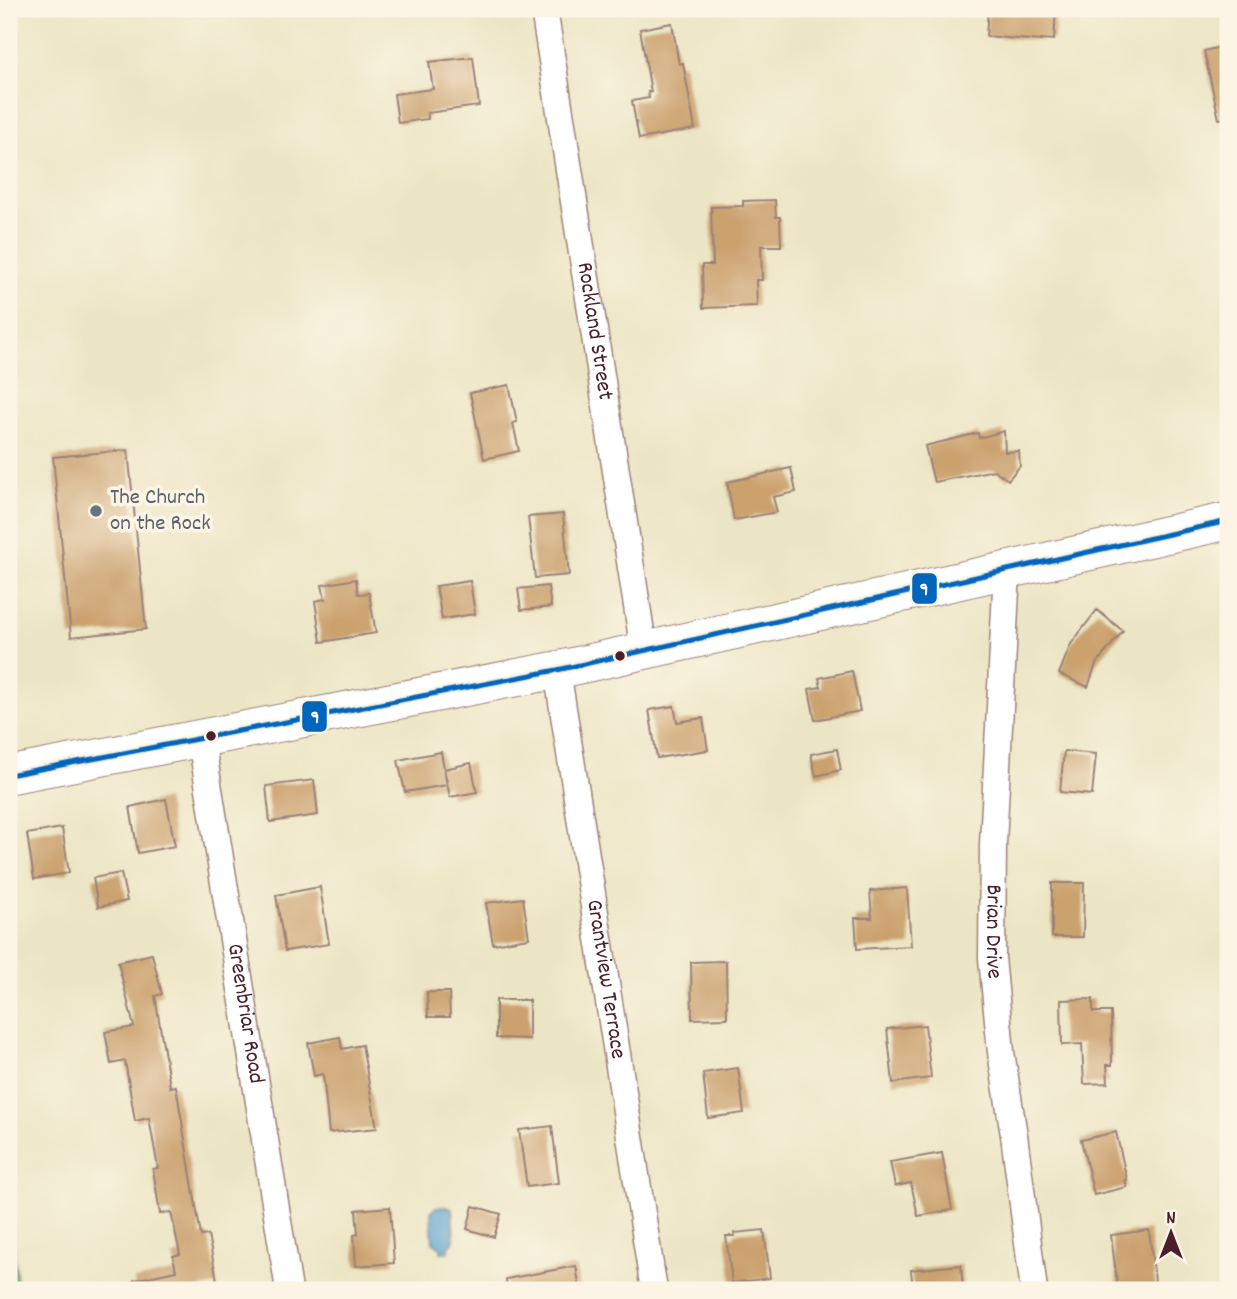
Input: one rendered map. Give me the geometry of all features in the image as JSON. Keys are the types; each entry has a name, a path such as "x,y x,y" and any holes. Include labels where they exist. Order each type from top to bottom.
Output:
{"main road":[{"path":"9,775 557,670 1228,521"}],"street":[{"name":"Rockland Street","path":"544,9 644,651"},
{"name":"Brian Drive","path":"1007,570 993,844 992,958 1000,1052 1014,1135 1034,1290"},
{"name":"Grantview Terrace","path":"557,670 654,1290"},
{"name":"Greenbriar Road","path":"201,739 289,1290"}],"green space":[{"path":"9,1162 17,1290 9,1290"}],"water":[{"path":"446,1206 452,1209 454,1240 449,1251 441,1252 441,1247 433,1242 431,1212 436,1207"}],"building":[{"path":"988,9 1056,9 1054,40 986,36"},
{"path":"672,23 679,64 683,63 695,129 639,139 632,101 649,98 648,92 651,92 640,29"},
{"path":"1228,45 1228,118 1219,119 1204,51"},
{"path":"473,57 479,106 427,113 428,119 398,123 394,94 433,89 429,62"},
{"path":"775,200 776,217 780,217 781,246 761,246 762,280 756,280 757,306 703,308 702,265 713,265 711,207 743,206 743,201"},
{"path":"509,385 517,422 513,423 519,451 484,459 470,393"},
{"path":"1004,431 1005,452 1019,451 1020,466 1008,480 994,470 934,482 925,446 978,433 979,438"},
{"name":"The Church on the Rock","path":"128,450 146,629 71,637 53,457"},
{"path":"791,468 796,492 773,497 777,512 734,520 727,482"},
{"path":"563,514 569,575 535,578 528,517"},
{"path":"356,579 358,594 369,593 376,633 321,642 315,601 325,599 322,585"},
{"path":"470,581 475,614 442,619 436,586"},
{"path":"548,586 551,607 521,610 518,589"},
{"path":"1097,610 1123,631 1096,664 1088,687 1059,674 1071,644"},
{"path":"852,671 860,711 815,720 809,689 821,687 819,678"},
{"path":"674,706 677,722 703,718 708,750 657,758 649,710"},
{"path":"837,749 841,770 816,776 811,754"},
{"path":"1064,751 1096,754 1092,795 1060,792"},
{"path":"441,752 447,785 405,792 398,760"},
{"path":"471,763 477,792 450,797 444,769"},
{"path":"314,780 318,815 270,822 266,786"},
{"path":"166,799 175,846 138,853 130,807"},
{"path":"62,828 69,873 34,879 27,834"},
{"path":"121,873 127,901 98,907 93,878"},
{"path":"1052,883 1084,883 1083,937 1052,937"},
{"path":"320,887 329,944 285,951 276,895"},
{"path":"907,888 911,946 857,949 855,918 872,918 870,891"},
{"path":"523,898 529,938 493,944 486,903"},
{"path":"152,954 162,994 155,996 170,1087 176,1086 201,1236 208,1235 218,1285 190,1290 135,1290 134,1280 176,1271 173,1256 180,1254 171,1212 160,1214 153,1169 158,1168 149,1118 135,1121 125,1061 111,1064 105,1032 134,1027 118,962"},
{"path":"726,961 727,1018 692,1019 691,962"},
{"path":"427,992 449,992 450,1017 428,1017"},
{"path":"1093,999 1093,1012 1111,1012 1112,1065 1107,1065 1108,1083 1084,1084 1082,1044 1062,1045 1061,1000"},
{"path":"496,1000 529,1000 529,1039 496,1038"},
{"path":"925,1025 931,1078 893,1083 887,1029"},
{"path":"340,1037 342,1049 362,1045 377,1128 329,1133 323,1074 314,1076 308,1043"},
{"path":"738,1068 744,1113 708,1118 703,1073"},
{"path":"552,1126 559,1183 527,1187 519,1130"},
{"path":"1116,1132 1127,1187 1094,1195 1081,1140"},
{"path":"942,1153 952,1210 918,1216 911,1183 895,1186 890,1162"},
{"path":"473,1206 501,1214 494,1237 467,1229"},
{"path":"390,1207 394,1263 356,1266 356,1210"},
{"path":"764,1230 770,1278 732,1283 726,1236"},
{"path":"1149,1230 1156,1290 1118,1290 1111,1235"},
{"path":"961,1265 963,1290 913,1290 911,1270"},
{"path":"576,1266 580,1290 507,1290 506,1279"}],"transit line":[{"name":"9","path":"9,775 557,670 1228,521"}],"place":[{"name":"The Church on the Rock","path":"96,511"}]}
